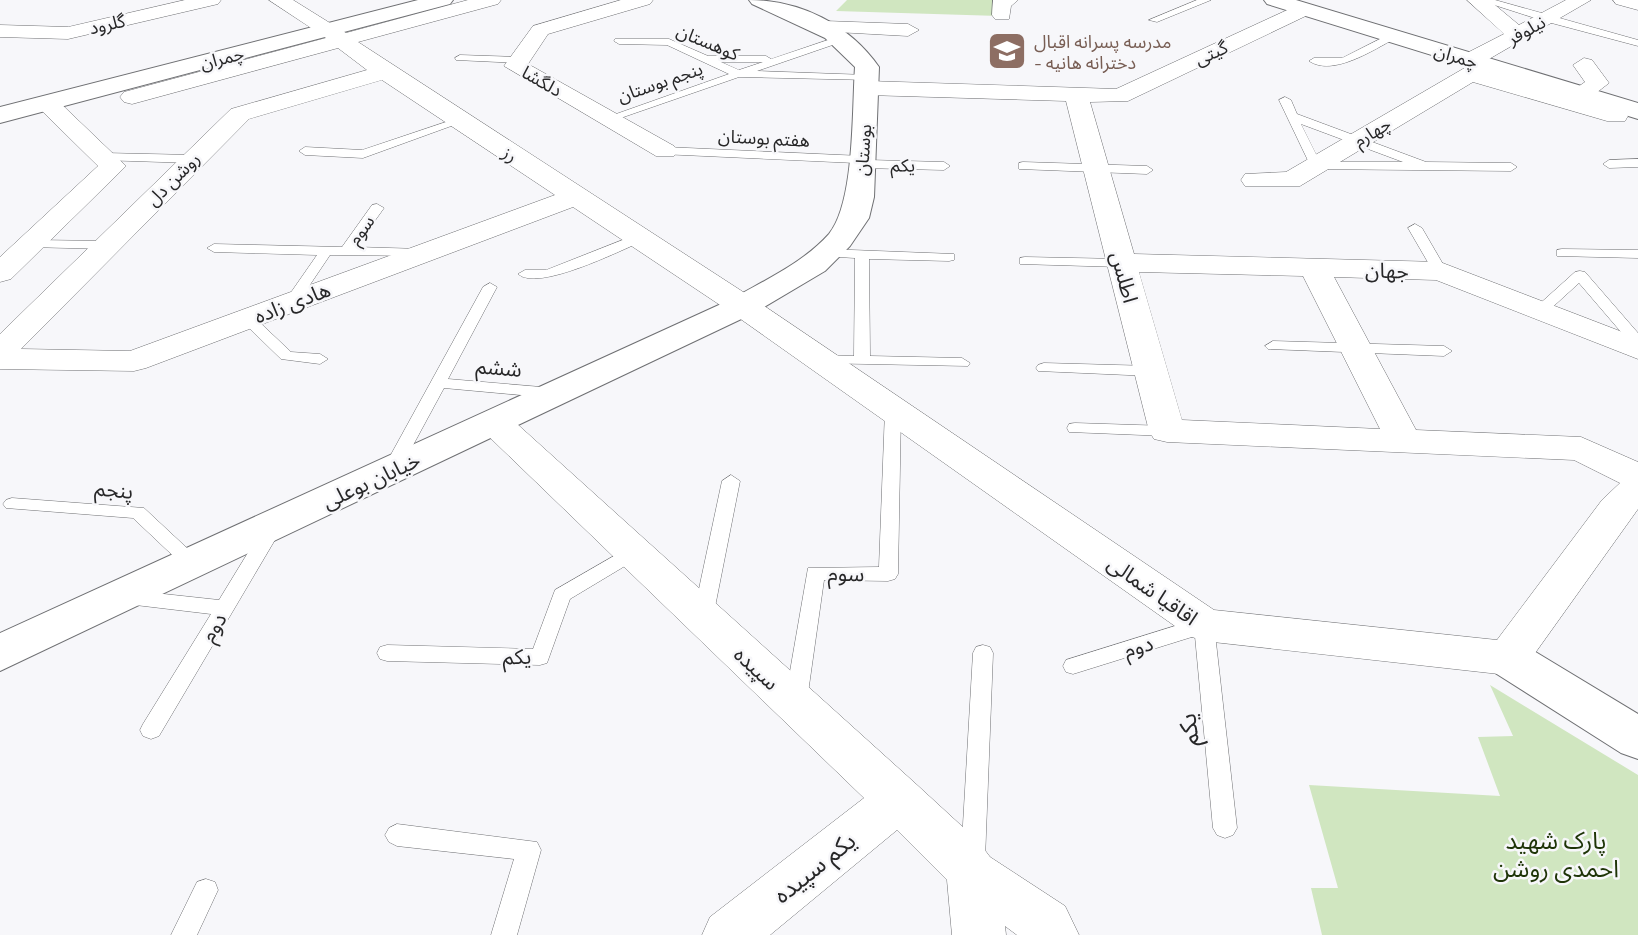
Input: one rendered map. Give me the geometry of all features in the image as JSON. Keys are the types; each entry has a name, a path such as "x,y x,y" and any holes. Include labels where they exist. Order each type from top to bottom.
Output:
{"street":[{"name":"گلرود","path":"0,32 68,33 211,0"},
{"name":"رز","path":"279,0 743,306"},
{"name":"چمران","path":"0,116 335,35 443,0"},
{"path":"132,97 335,35 491,0"},
{"name":"دلگشا","path":"643,0 540,30 515,66 665,151"},
{"name":"بوستان","path":"743,306 784,284 826,253 854,218 860,197 867,83 867,67 860,55 834,33 759,0"},
{"name":"چمران","path":"1274,0 1392,36 1484,75 1583,94 1632,112"},
{"path":"1477,0 1518,35"},
{"path":"1623,0 1638,4"},
{"path":"1509,7 1561,11"},
{"name":"گیتی","path":"1076,95 1120,96 1305,9"},
{"name":"نیلوفر","path":"1484,75 1518,35 1561,11"},
{"path":"834,33 908,30"},
{"path":"1583,94 1598,83 1584,65"},
{"name":"روشن دل","path":"0,352 240,114 385,72"},
{"path":"1484,75 1632,112"},
{"name":"چهارم","path":"1254,180 1291,180 1358,140 1484,75"},
{"path":"867,83 1076,95"},
{"name":"اطلس","path":"1076,95 1167,431"},
{"path":"0,273 113,166 47,103"},
{"name":"هادی زاده","path":"0,359 134,361 576,197"},
{"name":"جهان","path":"1121,263 1440,271 1638,349"},
{"path":"1314,268 1404,441"},
{"name":"اقاقیا شمالی","path":"743,306 1204,625 1508,658"},
{"name":"خیابان بوعلی","path":"0,653 743,306"},
{"name":"سپیده","path":"494,422 899,799 960,857 972,874 1046,924 1052,935"},
{"path":"1167,431 1581,449 1632,498 1508,658 1638,739"},
{"name":"یکم سپیده","path":"729,935 899,799"},
{"path":"972,874 979,935"}],"lane":[{"path":"1154,20 1206,0"},
{"path":"1484,0 1509,7"},
{"path":"1561,11 1638,43"},
{"name":"پنجم بوستان","path":"608,119 780,60 834,33"},
{"path":"1314,61 1344,61 1392,36"},
{"name":"کوهستان","path":"620,41 669,42 738,74 867,83"},
{"path":"460,58 519,60"},
{"path":"704,58 780,60"},
{"path":"1285,100 1316,166 1511,167"},
{"path":"1292,116 1424,166"},
{"path":"306,151 363,154 459,121"},
{"name":"هفتم بوستان","path":"665,151 862,162"},
{"path":"104,157 193,159"},
{"name":"یکم","path":"862,162 944,166"},
{"path":"1609,164 1638,163"},
{"path":"1023,166 1147,170"},
{"name":"سوم","path":"346,251 377,208"},
{"path":"1415,228 1440,271"},
{"path":"525,274 548,274 638,238"},
{"path":"33,244 108,245"},
{"path":"214,248 424,253"},
{"path":"292,302 326,251"},
{"path":"826,253 949,257"},
{"path":"1562,253 1638,254"},
{"path":"862,254 862,361"},
{"path":"1025,261 1121,263"},
{"path":"1540,310 1580,275 1638,343"},
{"name":"ششم","path":"391,470 490,287"},
{"path":"248,319 287,356 320,359"},
{"path":"1273,346 1444,351"},
{"path":"819,360 962,363"},
{"path":"1044,368 1151,371"},
{"name":"ششم","path":"438,383 556,393"},
{"name":"سوم","path":"796,703 815,573 888,574 893,411"},
{"path":"1074,428 1167,431"},
{"path":"703,617 731,481"},
{"name":"پنجم","path":"12,504 138,512 193,563"},
{"name":"دوم","path":"151,730 275,525"},
{"name":"یکم","path":"387,653 540,657 562,594 634,552"},
{"path":"121,597 224,608"},
{"name":"یکم","path":"1204,625 1225,828"},
{"name":"دوم","path":"1073,666 1204,625"},
{"path":"972,874 983,653"},
{"path":"397,835 529,850 504,935"},
{"path":"184,935 206,890"}],"green space":[{"path":"847,0 1002,0 999,16 836,11"},
{"name":"پارک شهید احمدی روشن","path":"1490,685 1638,775 1638,935 1322,935 1311,888 1338,888 1309,785 1500,796 1478,737 1513,736"}],"place":[{"name":"مدرسه پسرانه اقبال - دخترانه هانیه","path":"1007,51"}]}
